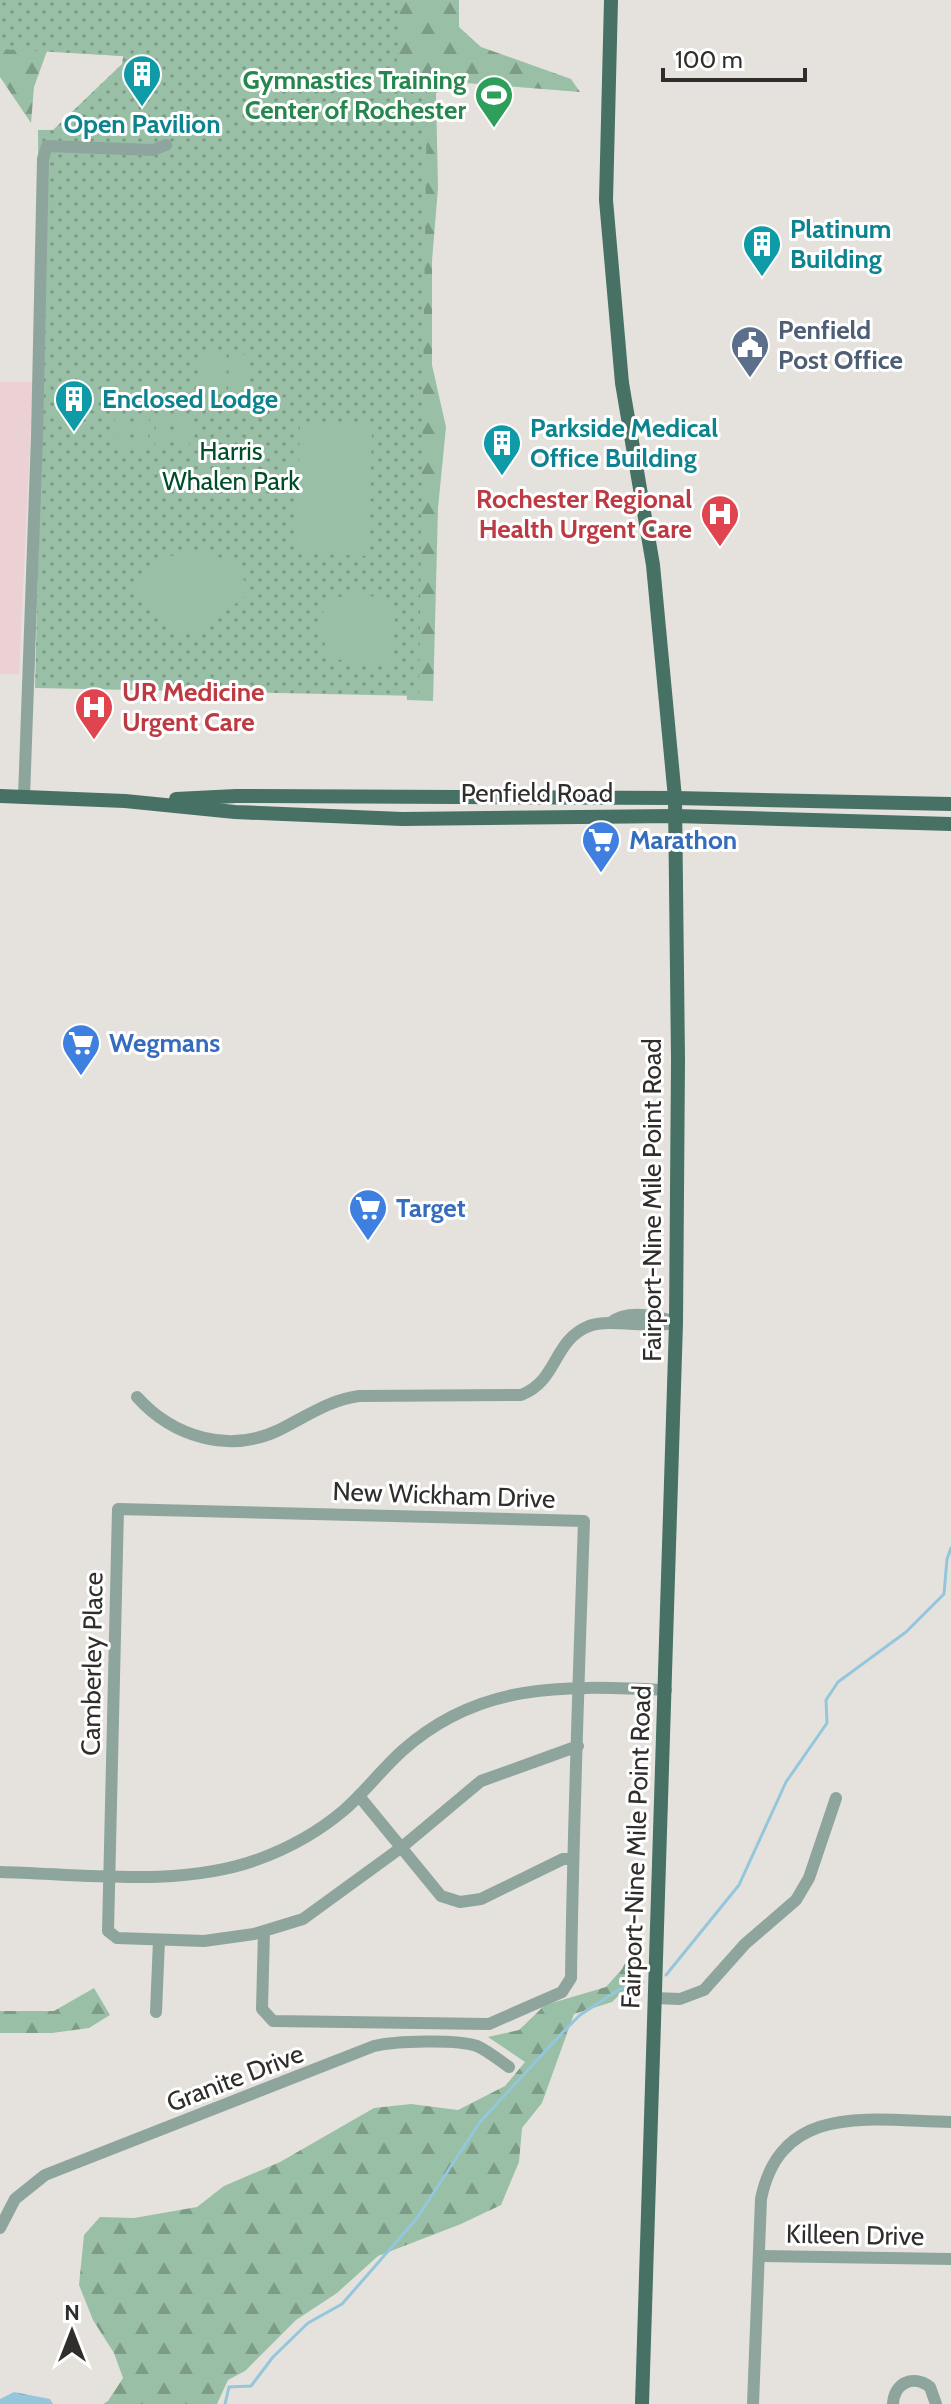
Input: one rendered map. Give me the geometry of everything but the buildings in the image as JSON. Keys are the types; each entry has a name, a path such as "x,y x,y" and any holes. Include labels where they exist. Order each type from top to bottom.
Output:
{"main road":[{"name":"Fairport-Nine Mile Point Road","path":"611,0 606,200 622,383 653,565 675,798 678,1060 676,1323 642,2404"},
{"name":"Penfield Road","path":"0,796 125,801 235,812 402,819 675,816 951,824"},
{"name":"Penfield Road","path":"125,801 236,796 675,798 951,804"}],"street":[{"path":"24,797 43,159 47,146 153,150 166,145"},
{"path":"137,1397 169,1426 199,1438 230,1442 252,1439 278,1431 304,1415 343,1398 521,1395 541,1384 562,1347 571,1337 591,1325 662,1326 676,1323"},
{"name":"Camberley Place","path":"283,1512 118,1509 108,1931 117,1938 204,1941 264,1931 303,1919 402,1847 481,1781 578,1746"},
{"name":"New Wickham Drive","path":"264,1931 262,2009 273,2021 489,2024 562,1992 571,1978 584,1521 283,1512"},
{"path":"0,1872 199,1875 259,1859 323,1827 404,1750 460,1714 518,1692 580,1686 666,1690"},
{"path":"359,1796 441,1896 460,1902 481,1899 563,1859 573,1859"},
{"path":"655,1998 680,1999 704,1990 745,1944 796,1900 809,1878 836,1798"},
{"path":"156,2012 159,1940"},
{"name":"Granite Drive","path":"1,2220 22,2191 45,2175 374,2046 397,2042 461,2043 479,2047 509,2067"},
{"path":"753,2404 761,2199 766,2176 785,2147 803,2133 836,2121 951,2122"},
{"name":"Killeen Drive","path":"759,2256 951,2259"},
{"path":"893,2404 898,2387 916,2380 930,2387 936,2404"}],"shaded area":[{"path":"0,382 33,382 19,674 0,674"}],"green space":[{"path":"0,0 459,0 459,27 481,47 571,79 580,92 465,83 436,93 438,188 432,261 432,365 446,427 438,508 433,701 407,700 400,605 167,59 47,51 34,87 31,123 0,77"},
{"name":"Harris Whalen Park","path":"0,0 400,0 396,85 427,87 419,696 35,688 40,486 38,130 53,130 122,64 123,56 0,49"},
{"path":"249,79 274,81 272,116 247,114"},
{"path":"202,353 224,354 223,392 201,392"},
{"path":"229,354 250,355 249,393 228,393"},
{"path":"115,414 128,415 127,449 114,448"},
{"path":"136,415 149,416 148,449 135,449"},
{"path":"156,416 170,416 168,450 155,449"},
{"path":"177,416 191,417 189,450 176,450"},
{"path":"300,422 372,425 369,556 297,553"},
{"path":"199,550 232,562 252,592 196,632 179,633 135,589 157,559"},
{"path":"349,593 383,598 396,615 390,642 391,665 331,658 321,634 324,604"},
{"path":"637,1938 641,1955 640,1975 612,2002 574,2014 542,2103 522,2128 519,2162 501,2205 378,2256 337,2293 296,2320 245,2371 228,2380 217,2404 103,2404 123,2378 114,2353 93,2320 79,2285 84,2235 100,2217 134,2218 197,2207 224,2186 280,2162 374,2108 411,2104 458,2110 505,2086 525,2062 488,2037 519,2030 545,2005 606,1987 622,1969"},
{"path":"94,1988 110,2015 89,2028 52,2033 0,2033 0,2011 54,2011"}],"water":[{"path":"14,2392 50,2399 53,2404 0,2404 0,2399"}],"waterway":[{"path":"666,1975 739,1885 786,1782 827,1723 826,1700 838,1682 906,1632 944,1594 951,1548"},
{"path":"225,2404 229,2387 251,2386 273,2357 308,2323 342,2304 417,2218 480,2122 563,2032 580,2015 620,1989 643,1982"}],"place":[{"name":"Open Pavilion","path":"142,108"},
{"name":"Gymnastics Training Center of Rochester","path":"494,129"},
{"name":"Platinum Building","path":"762,278"},
{"name":"Penfield Post Office","path":"750,379"},
{"name":"Enclosed Lodge","path":"74,433"},
{"name":"Parkside Medical Office Building","path":"502,477"},
{"name":"Rochester Regional Health Urgent Care","path":"720,548"},
{"name":"UR Medicine Urgent Care","path":"94,741"},
{"name":"Marathon","path":"601,874"},
{"name":"Wegmans","path":"81,1077"},
{"name":"Target","path":"368,1242"}]}
